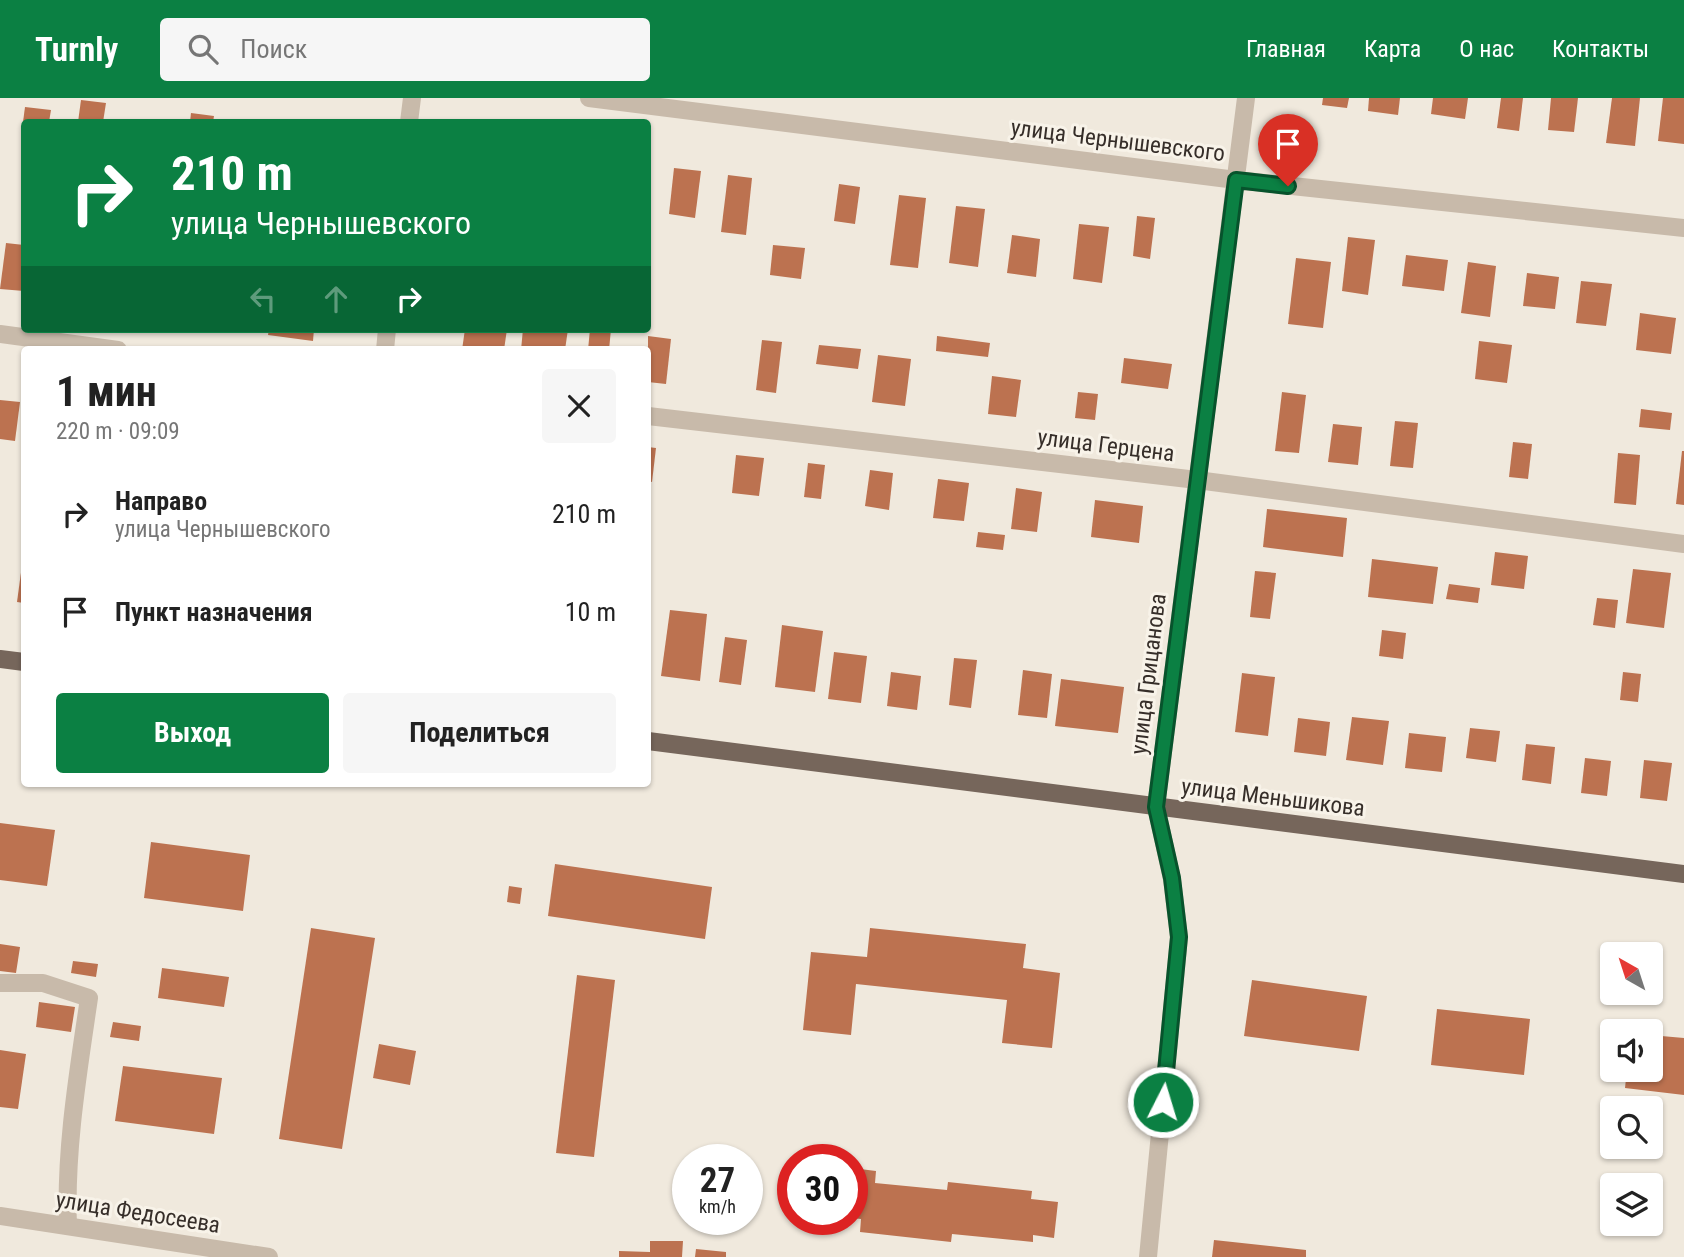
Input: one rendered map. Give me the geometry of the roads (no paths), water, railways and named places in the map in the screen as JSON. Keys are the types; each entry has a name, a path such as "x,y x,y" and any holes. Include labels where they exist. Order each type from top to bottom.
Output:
{"main road":[{"path":"0,659 21,662"},
{"name":"улица Меньшикова","path":"651,741 1684,874"}],"street":[{"path":"409,119 412,98"},
{"name":"улица Чернышевского","path":"589,98 1236,180 1684,228"},
{"name":"улица Грицанова","path":"1148,1257 1179,937 1172,878 1156,807 1246,98"},
{"path":"0,334 88,346"},
{"name":"улица Герцена","path":"651,416 1197,480 1684,544"},
{"path":"0,984 43,983 89,998 76,1082 67,1195 68,1226"},
{"name":"улица Федосеева","path":"0,1216 269,1257"}]}
